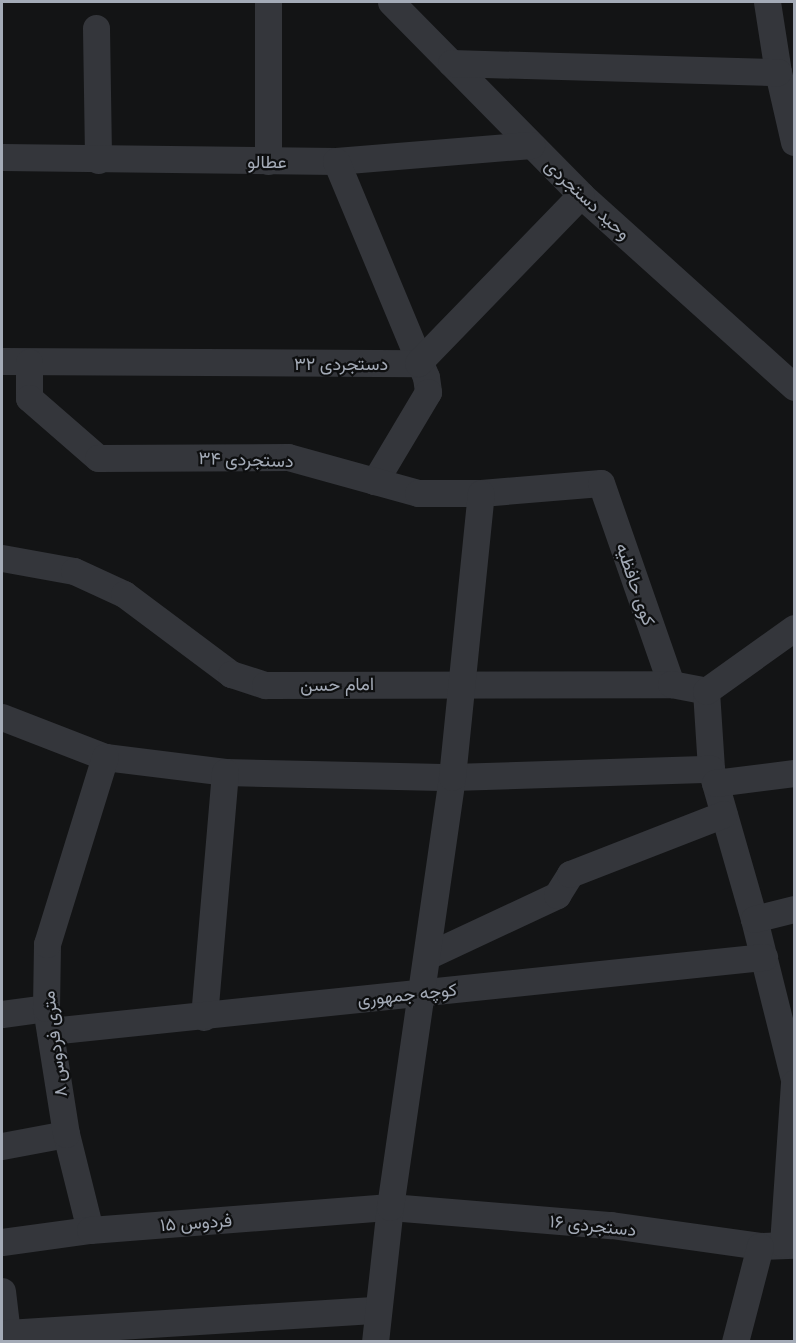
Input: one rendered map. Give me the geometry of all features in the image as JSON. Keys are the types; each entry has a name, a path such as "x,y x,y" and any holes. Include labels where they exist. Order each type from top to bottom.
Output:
{"street":[{"path":"268,2 268,161"},
{"name":"وحید دستجردی","path":"391,2 581,195 795,387"},
{"path":"767,2 778,72 795,142"},
{"path":"96,28 98,160"},
{"path":"451,63 778,72"},
{"name":"عطالو","path":"2,158 336,161 531,145"},
{"path":"336,161 418,363 426,377 428,392 375,481"},
{"path":"418,363 581,195"},
{"name":"دستجردی ۳۲","path":"2,362 418,363"},
{"name":"دستجردی ۳۴","path":"29,362 29,398 98,458 288,457 418,493 481,493 601,483"},
{"name":"کوی حافظیه","path":"601,483 671,684"},
{"path":"375,1341 390,1207 452,777 481,493"},
{"name":"امام حسن","path":"3,562 74,571 124,594 231,674 265,685 671,684 706,692"},
{"path":"735,1341 779,1245 795,1081 754,919 713,776 706,692 795,628"},
{"path":"2,717 105,757 225,772 452,777 713,776 795,773"},
{"name":"۸ متری فردوس","path":"90,1230 66,1134 48,1019 47,944 105,757"},
{"path":"204,1017 225,772"},
{"path":"427,956 557,895 570,874 578,870 724,813"},
{"path":"754,919 795,909"},
{"name":"کوچه جمهوری","path":"2,1014 48,1019 204,1017 764,957"},
{"path":"2,1146 66,1134"},
{"name":"فردوس ۱۵","path":"2,1242 90,1230 390,1207"},
{"name":"دستجردی ۱۶","path":"390,1207 611,1225 779,1245"},
{"path":"2,1291 8,1337 377,1310"}]}
